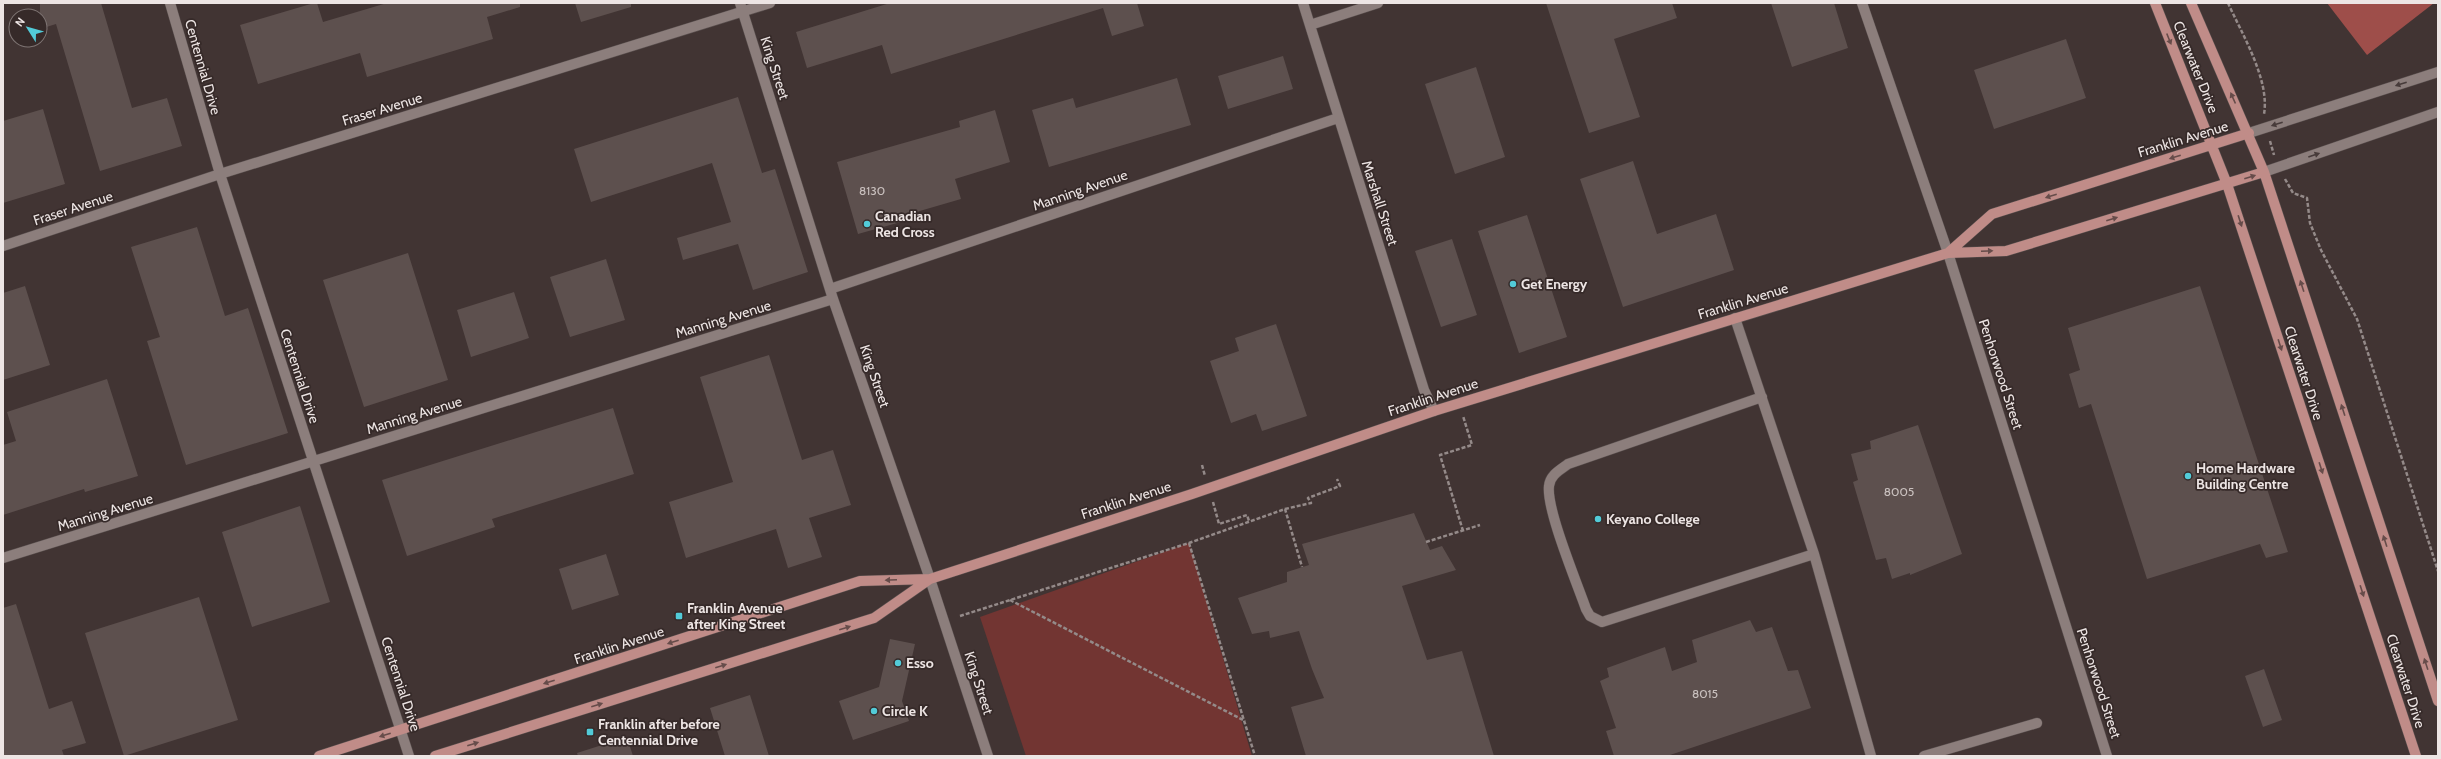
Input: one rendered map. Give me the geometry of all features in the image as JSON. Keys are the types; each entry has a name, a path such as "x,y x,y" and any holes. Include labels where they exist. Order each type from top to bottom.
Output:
{"main road":[{"name":"Clearwater Drive","path":"2155,3 2227,184 2416,756"},
{"name":"Clearwater Drive","path":"2191,3 2249,133 2264,172 2438,701"},
{"name":"Franklin Avenue","path":"1948,253 1992,214 2249,133"},
{"name":"Franklin Avenue","path":"319,756 860,581 930,578 1209,488 1459,403 1948,253 2006,251 2264,172"},
{"name":"Franklin Avenue","path":"435,756 874,618 930,578"}],"street":[{"name":"Centennial Drive","path":"170,3 220,174 313,462 402,730 409,756"},
{"name":"Fraser Avenue","path":"3,246 220,174 741,7 770,3"},
{"name":"Marshall Street","path":"1303,3 1424,390 1434,411"},
{"path":"1310,25 1378,3"},
{"name":"Penhorwood Street","path":"1862,3 1948,253 2107,756"},
{"name":"King Street","path":"741,7 833,299 930,578 988,756"},
{"name":"Franklin Avenue","path":"2249,133 2438,72"},
{"name":"Franklin Avenue","path":"2264,172 2438,112"},
{"name":"Manning Avenue","path":"830,288 1338,118"},
{"name":"Manning Avenue","path":"3,558 833,299"},
{"path":"1735,318 1814,554 1871,756"},
{"path":"1762,397 1568,464 1553,476 1548,486 1550,504 1586,609 1590,616 1602,622 1814,554"},
{"path":"1924,756 2037,723"}],"path":[{"path":"2228,3 2254,61 2264,92 2266,101 2264,115 2266,128 2278,167 2293,193 2307,198 2310,223 2320,250 2357,319 2438,571"},
{"path":"1459,403 1472,445 1440,455 1463,531"},
{"path":"1202,465 1219,524 1247,515 1249,521"},
{"path":"960,616 1189,543 1285,509 1311,503 1308,498 1340,486 1337,478"},
{"path":"1285,509 1302,567"},
{"path":"1426,542 1480,525"},
{"path":"1189,543 1256,756"},
{"path":"1009,600 1244,721"}],"shaded area":[{"path":"2327,3 2434,3 2367,55"},
{"path":"1189,543 1252,756 1026,756 980,617"}],"building":[{"path":"40,3 101,3 132,108 167,98 182,146 100,171 56,24 48,26 48,8 40,8"},
{"path":"317,3 323,22 387,3 520,3 520,7 487,17 493,39 367,77 360,53 258,84 240,25"},
{"path":"575,3 631,3 631,7 581,22"},
{"path":"890,3 1137,3 1144,26 1112,36 1103,8 891,74 882,45 807,68 796,32"},
{"path":"1546,3 1672,3 1677,18 1614,39 1640,117 1589,133"},
{"path":"1771,3 1834,3 1848,48 1792,67"},
{"path":"2066,39 2086,98 1994,129 1974,70"},
{"path":"1283,56 1293,89 1228,109 1218,76"},
{"path":"1476,67 1505,157 1455,174 1425,84"},
{"path":"1177,78 1191,125 1049,167 1032,110 1073,98 1076,108"},
{"path":"738,97 762,173 775,169 808,272 753,290 738,244 683,260 677,238 731,222 712,163 591,202 574,149"},
{"path":"43,109 65,184 3,203 3,121"},
{"path":"995,110 1010,162 955,179 961,199 906,215 908,220 858,234 837,162 960,127 959,121"},
{"path":"1633,161 1657,234 1716,214 1734,270 1623,307 1580,179"},
{"path":"1527,215 1567,337 1519,353 1478,231"},
{"path":"197,227 225,316 248,308 288,433 186,465 147,341 160,337 131,247"},
{"path":"1452,239 1477,315 1441,327 1415,251"},
{"path":"408,253 448,380 364,407 323,280"},
{"path":"606,259 625,320 570,337 550,277"},
{"path":"25,286 50,365 3,380 3,293"},
{"name":"Home Hardware Building Centre","path":"2200,286 2288,552 2266,558 2260,544 2147,579 2091,404 2079,408 2069,374 2080,370 2068,328"},
{"path":"514,292 529,338 471,357 457,310"},
{"path":"1276,324 1307,416 1262,431 1256,414 1231,423 1210,361 1239,351 1235,338"},
{"path":"769,355 802,460 833,450 851,505 809,518 822,557 788,568 776,529 686,558 669,502 733,482 700,377"},
{"path":"107,379 138,476 85,492 84,489 3,515 3,445 16,441 7,412"},
{"path":"613,408 634,474 492,519 495,527 407,556 382,480"},
{"path":"1918,425 1962,554 1910,575 1910,573 1892,579 1886,558 1876,560 1853,482 1858,480 1851,454 1871,449 1870,441"},
{"path":"300,506 330,602 252,627 222,532"},
{"path":"1414,513 1430,550 1442,546 1456,570 1402,586 1427,660 1462,651 1494,756 1306,756 1291,707 1324,698 1299,631 1270,638 1269,631 1252,634 1238,598 1287,582 1287,572 1309,565 1302,544"},
{"path":"606,554 619,595 572,610 559,569"},
{"path":"199,597 238,720 124,756 85,633"},
{"path":"16,604 49,709 72,701 86,743 62,750 64,756 3,756 3,608"},
{"path":"1750,620 1756,632 1772,627 1788,671 1798,670 1811,708 1667,756 1614,756 1606,731 1616,728 1600,681 1609,677 1607,668 1665,647 1672,671 1697,662 1692,640"},
{"name":"Circle K","path":"890,639 915,644 902,701 909,721 853,740 839,701 879,687"},
{"path":"2264,669 2282,720 2263,727 2245,676"},
{"path":"750,695 769,756 725,756 710,708"},
{"path":"627,737 633,756 578,756 577,753"}],"place":[{"name":"Canadian Red Cross","path":"867,224"},
{"name":"Get Energy","path":"1513,284"},
{"name":"Home Hardware Building Centre","path":"2188,476"},
{"name":"Keyano College","path":"1598,519"},
{"name":"Franklin Avenue after King Street","path":"679,616"},
{"name":"Esso","path":"898,663"},
{"name":"Circle K","path":"874,711"},
{"name":"Franklin after before Centennial Drive","path":"590,732"}]}
